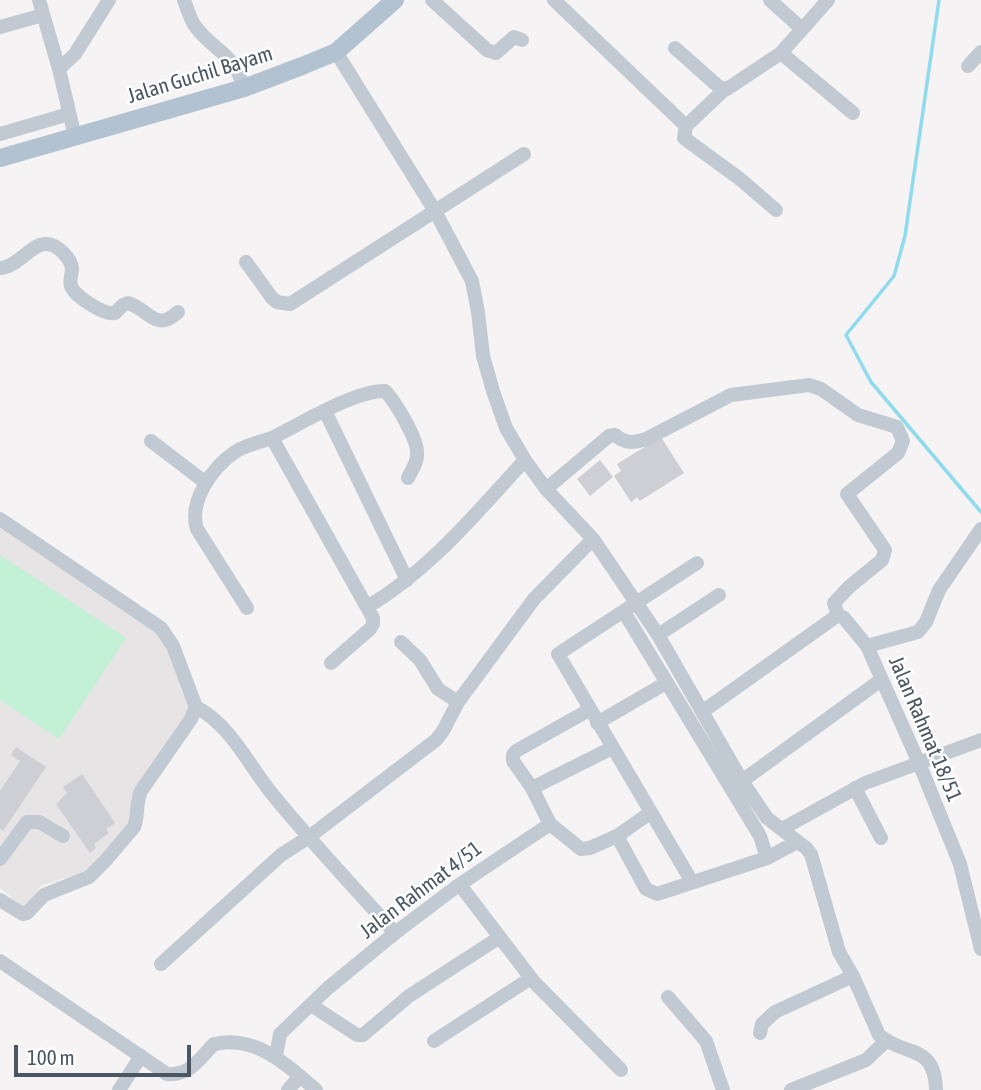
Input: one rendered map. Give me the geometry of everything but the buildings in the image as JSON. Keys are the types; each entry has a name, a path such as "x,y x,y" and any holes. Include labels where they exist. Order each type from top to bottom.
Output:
{"main road":[{"name":"Jalan Guchil Bayam","path":"0,158 244,88 336,52 395,0"}],"street":[{"path":"39,0 75,137"},
{"path":"59,69 75,54 109,0"},
{"path":"184,0 196,27 231,59 244,88"},
{"path":"432,0 487,50 496,52 514,37 522,40"},
{"path":"554,0 685,126"},
{"path":"770,0 802,29"},
{"path":"776,210 740,179 684,138 685,126 724,90 781,53 828,0"},
{"path":"0,27 43,15"},
{"path":"674,48 724,90"},
{"path":"336,52 435,211 472,281 483,356 506,428 546,489 593,539 658,635 742,781 767,818 811,854 839,952 853,976 879,1035 886,1041 927,1059 936,1073 936,1090"},
{"path":"968,66 981,52"},
{"path":"781,53 853,113"},
{"path":"0,134 69,114"},
{"path":"246,262 272,298 290,304 524,154"},
{"path":"0,268 21,260 38,244 48,243 67,257 72,268 71,285 74,292 105,313 115,313 123,304 128,303 156,320 163,321 178,312"},
{"path":"546,489 609,436 615,435 631,443 646,439 731,395 809,385 821,389 858,415 897,427 903,441 898,453 847,494 885,550 882,560 834,603 838,615 702,712"},
{"path":"247,608 197,529 194,519 198,499 206,483 236,450 272,438 375,390 385,391 392,398 417,447 415,464 408,478"},
{"path":"325,411 407,580"},
{"path":"272,438 367,607 373,624 331,663"},
{"path":"151,441 206,483"},
{"path":"367,607 434,558 525,460"},
{"path":"0,519 161,628 173,646 196,707 213,718 237,745 271,793 395,933"},
{"path":"867,646 918,632 926,622 939,590 981,529"},
{"path":"161,964 281,855 309,837 436,740 458,702 534,600 593,539"},
{"path":"692,882 558,654 697,563"},
{"path":"658,635 719,595"},
{"path":"624,612 760,835 767,858"},
{"name":"Jalan Rahmat 18/51","path":"838,615 844,618 867,646 919,762 960,864 981,949"},
{"path":"401,642 420,660 438,689 458,702"},
{"path":"742,781 881,680"},
{"path":"597,723 666,683"},
{"path":"0,900 19,913 27,913 44,895 83,880 95,872 134,827 137,800 141,791 191,719 196,707"},
{"path":"589,710 513,755 513,761 550,824 581,849 590,848 617,836 650,813"},
{"path":"782,830 855,788 981,740"},
{"path":"531,788 612,748"},
{"path":"855,788 881,838"},
{"path":"0,859 27,822 39,822 63,836"},
{"name":"Jalan Rahmat 4/51","path":"276,1056 280,1034 311,1004 395,933 550,824"},
{"path":"617,836 646,889 657,894 767,858 797,842"},
{"path":"460,885 531,978 621,1070"},
{"path":"311,1004 357,1035 363,1035 409,996 500,937"},
{"path":"0,961 167,1074 178,1075 189,1070 214,1044 242,1042 276,1056 316,1090"},
{"path":"760,1033 762,1024 775,1012 853,976"},
{"path":"434,1041 531,978"},
{"path":"668,996 706,1041 723,1090"},
{"path":"791,1090 866,1060 886,1041"},
{"path":"119,1090 141,1056"},
{"path":"288,1090 300,1076"}],"shaded area":[{"path":"0,526 160,632 192,708 131,798 130,823 88,871 41,886 24,908 0,888"}],"green space":[{"path":"0,555 126,638 59,739 0,700"}],"waterway":[{"path":"939,0 905,236 894,276 846,335 871,382 981,512"}]}
